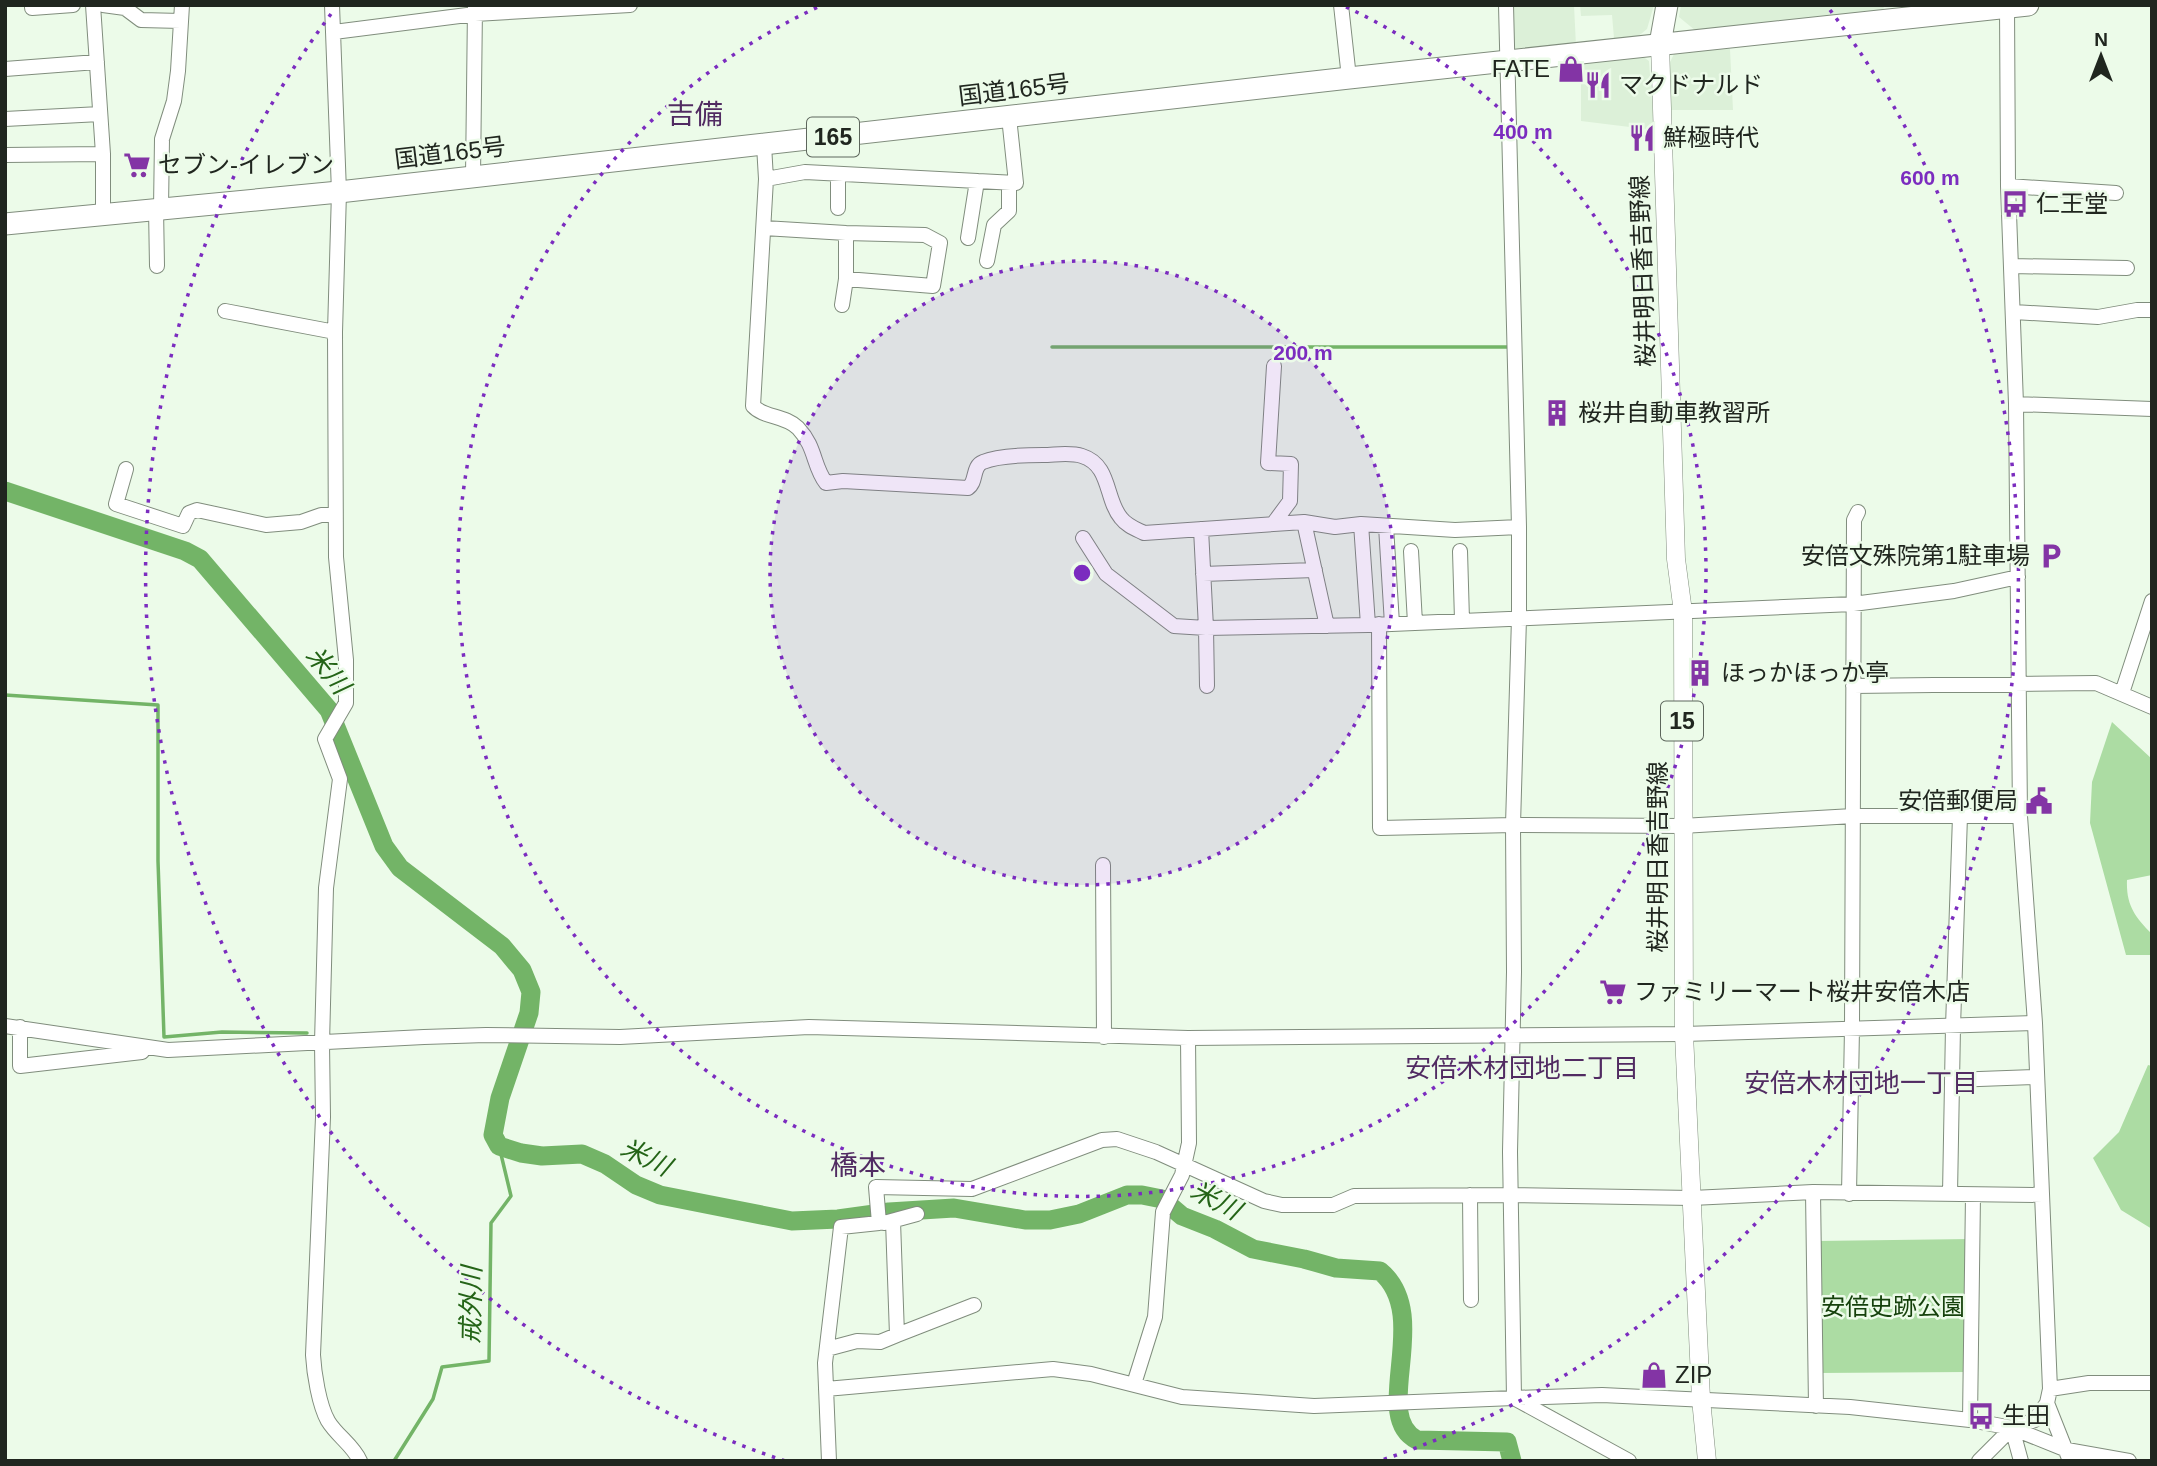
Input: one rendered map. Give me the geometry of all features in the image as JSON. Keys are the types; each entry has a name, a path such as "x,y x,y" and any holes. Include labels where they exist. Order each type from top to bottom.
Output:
{"highway":[{"path":"1660,44 1667,5"},
{"name":"国道165号","path":"5,224 339,192 2014,6"}],"main road":[{"name":"桜井明日香吉野線","path":"1660,44 1676,559 1683,612 1684,1034 1701,1399 1707,1461"}],"street":[{"path":"32,5 32,8 73,5"},
{"path":"93,5 103,154 103,214"},
{"path":"103,5 125,8 141,20 181,21"},
{"path":"157,266 162,138 174,101 182,5"},
{"path":"332,5 339,192 335,332 335,515 336,557 346,660 346,703 325,739 340,779 326,888 323,1117 313,1355 315,1378 328,1421 360,1461"},
{"path":"334,32 475,10 630,5"},
{"path":"1341,5 1349,78"},
{"path":"1506,5 1519,527 1510,1195 1514,1398"},
{"path":"2014,6 2008,186 2016,404 2020,816 2035,1023 2049,1396 2053,1422 2069,1455"},
{"path":"474,176 475,10"},
{"path":"5,69 97,62"},
{"path":"5,119 100,114"},
{"path":"766,179 805,172 1016,183 1009,117"},
{"path":"764,145 764,228 753,406 758,412 783,418 796,426 809,441 821,477 826,483 843,481 968,488 973,485 976,469 984,461 1032,455 1079,455 1094,463 1100,470 1115,509 1129,525 1144,533 1304,522 1335,527 1361,524 1455,530 1519,527"},
{"path":"5,155 103,154"},
{"path":"838,174 838,208"},
{"path":"968,238 977,181"},
{"path":"987,261 994,225 1009,211 1009,183"},
{"path":"2008,186 2116,193"},
{"path":"764,228 925,234 940,243 933,286 846,279"},
{"path":"842,306 846,279 846,233"},
{"path":"2012,266 2127,268"},
{"path":"225,310 335,332"},
{"path":"2014,312 2098,317 2152,310"},
{"path":"1273,524 1290,501 1291,464 1268,463 1274,366"},
{"path":"2016,404 2152,409"},
{"path":"126,469 116,504 183,526 189,513 197,510 266,525 335,515"},
{"path":"1849,1194 1854,520 1858,512"},
{"path":"1304,522 1326,626"},
{"path":"1361,524 1379,624"},
{"path":"1386,526 1379,624 1380,828 1513,825 1682,826 1853,816 2020,816"},
{"path":"1201,529 1207,686"},
{"path":"1083,538 1106,574 1174,626 1206,628 1326,626 1853,604 1954,591 2018,577"},
{"path":"1411,551 1415,622"},
{"path":"1460,551 1462,620"},
{"path":"1203,573 1315,570"},
{"path":"2122,693 2146,637 2152,601"},
{"path":"1853,685 2096,683 2152,708"},
{"path":"1950,1194 1960,816"},
{"path":"1103,865 1104,1037"},
{"path":"168,1050 12,1027 20,1066 168,1050 513,1036 621,1037 808,1027 1188,1038 1684,1034 2035,1023"},
{"path":"1134,1384 1155,1317 1163,1212 1185,1165 1189,1143 1188,1038"},
{"path":"1952,1080 2036,1077"},
{"path":"897,1335 886,1222 876,1187 972,1189 1102,1140 1117,1139 1185,1165 1264,1201 1282,1205 1333,1205 1353,1196 1692,1198 1813,1192 2042,1195"},
{"path":"1813,1192 1816,1406"},
{"path":"1470,1195 1471,1300"},
{"path":"1970,1420 1972,1195"},
{"path":"829,1461 825,1363 841,1227 886,1222 917,1214"},
{"path":"827,1349 857,1341 880,1342 974,1305"},
{"path":"826,1389 1053,1368 1091,1374 1182,1397 1314,1406 1602,1395 1850,1407 1970,1420 2012,1428 2069,1455 2129,1461"},
{"path":"1979,1461 2012,1428 2035,1420 2049,1396 2089,1383 2152,1383"},
{"path":"1514,1398 1629,1461"},
{"path":"2012,1428 2021,1461"}],"shaded area":[{"path":"1511,5 1574,5 1576,46 1513,52"},
{"path":"1580,5 1654,5 1647,29 1636,38 1614,38 1612,15 1581,16"},
{"path":"1681,5 1884,5 1883,13 1696,31 1679,17"},
{"path":"1730,49 1733,110 1671,110 1669,64 1674,54 1685,50"},
{"path":"1639,54 1649,61 1654,130 1581,121 1581,61"}],"green space":[{"path":"2112,722 2152,759 2152,875 2127,880 2128,897 2133,910 2152,934 2152,955 2126,955 2090,823 2092,782"},
{"path":"2148,1065 2152,1066 2152,1229 2121,1210 2093,1158 2119,1132"},
{"name":"安倍史跡公園","path":"1970,1239 1968,1372 1818,1373 1817,1241"}],"waterway":[{"path":"1052,347 1508,347"},
{"name":"米川","path":"5,491 185,551 200,559 329,710 384,846 400,868 502,946 522,970 531,992 529,1013 500,1098 493,1135 499,1146 542,1156 582,1154 605,1164 636,1185 660,1195 792,1221 954,1208 1025,1220 1050,1220 1079,1214 1127,1195 1162,1199 1182,1216 1215,1229 1253,1249 1336,1268 1380,1271 1395,1290 1402,1313 1403,1338 1398,1388 1399,1410 1404,1428 1417,1440 1507,1442 1512,1461"},
{"path":"5,695 158,705 158,861 164,1037 222,1032 307,1033"},
{"name":"戒外川","path":"394,1461 433,1399 442,1367 489,1361 491,1223 511,1196 499,1146"}],"place":[{"name":"FATE","path":"1571,69"},
{"name":"マクドナルド","path":"1598,85"},
{"name":"鮮極時代","path":"1642,138"},
{"name":"セブン-イレブン","path":"137,165"},
{"name":"仁王堂","path":"2015,204"},
{"name":"桜井自動車教習所","path":"1557,413"},
{"name":"安倍文殊院第1駐車場","path":"2051,556"},
{"name":"ほっかほっか亭","path":"1700,673"},
{"name":"安倍郵便局","path":"2039,801"},
{"name":"ファミリーマート桜井安倍木店","path":"1613,992"},
{"name":"ZIP","path":"1654,1375"},
{"name":"生田","path":"1981,1416"}],"district":[{"name":"吉備","path":"695,114"},
{"name":"安倍木材団地二丁目","path":"1522,1068"},
{"name":"安倍木材団地一丁目","path":"1861,1083"},
{"name":"橋本","path":"858,1165"}]}
